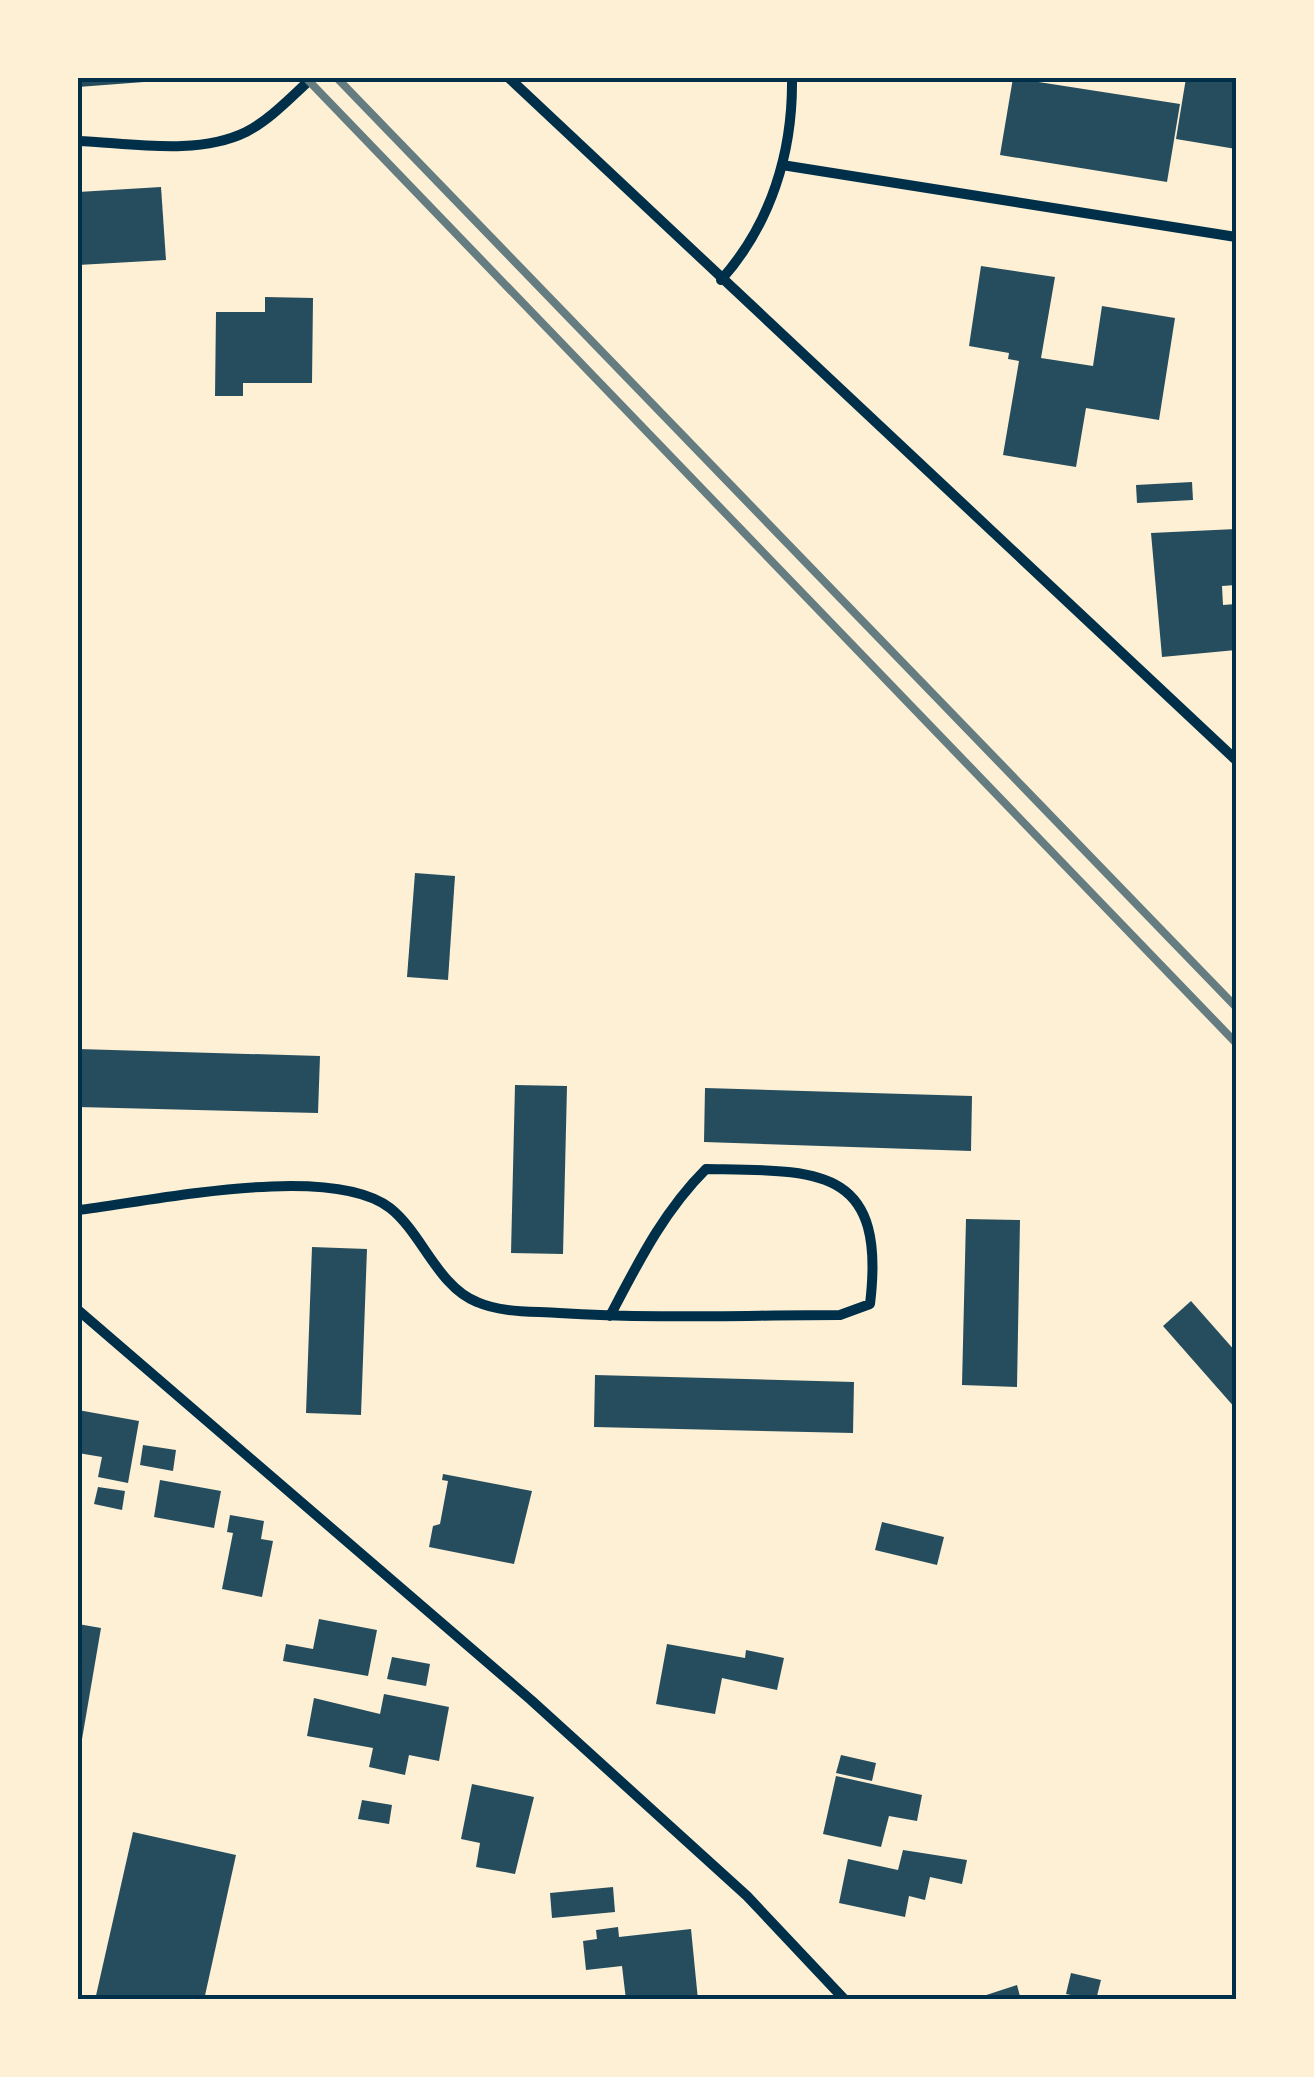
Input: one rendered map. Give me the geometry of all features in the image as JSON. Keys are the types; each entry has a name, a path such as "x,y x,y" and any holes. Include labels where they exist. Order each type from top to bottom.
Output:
{"street":[{"path":"78,140 187,145 246,132 312,78"},
{"path":"509,78 1236,760"},
{"path":"721,280 758,229 782,165 792,107 792,78"},
{"path":"782,165 1236,237"},
{"path":"78,1210 295,1185 334,1186 364,1192 388,1206 473,1301 500,1309 610,1316 840,1315 870,1304 875,1260 862,1208 842,1185 802,1171 706,1169 682,1193 651,1238 610,1316"},
{"path":"78,1310 531,1700 747,1896 845,2000"}],"building":[{"path":"78,78 155,78 157,81 78,87"},
{"path":"1013,78 1180,104 1167,182 1000,155"},
{"path":"1186,78 1236,78 1236,149 1176,139"},
{"path":"161,187 166,260 78,265 78,192"},
{"path":"981,266 1055,277 1041,358 1093,366 1102,306 1175,318 1159,420 1086,408 1076,467 1003,455 1019,361 1008,359 1009,353 969,346"},
{"path":"265,297 313,298 312,383 243,383 243,396 215,396 216,312 265,312"},
{"path":"1192,482 1193,500 1137,503 1136,485"},
{"path":"1236,529 1236,585 1222,586 1223,605 1236,604 1236,650 1162,657 1151,533"},
{"path":"415,873 455,876 448,980 407,977"},
{"path":"78,1049 320,1056 318,1113 78,1107"},
{"path":"515,1085 567,1086 563,1254 511,1253"},
{"path":"705,1088 972,1096 971,1151 704,1142"},
{"path":"966,1219 1020,1220 1017,1387 962,1385"},
{"path":"312,1247 367,1249 361,1415 306,1413"},
{"path":"1191,1301 1236,1352 1236,1409 1163,1326"},
{"path":"595,1375 854,1382 853,1433 594,1427"},
{"path":"78,1410 139,1421 128,1483 98,1477 102,1457 78,1453"},
{"path":"143,1445 176,1450 173,1471 140,1465"},
{"path":"443,1474 532,1491 514,1564 429,1547 433,1526 440,1524 448,1481 442,1480"},
{"path":"160,1480 221,1491 214,1528 154,1517"},
{"path":"98,1487 125,1491 122,1510 94,1504"},
{"path":"230,1515 264,1521 261,1539 273,1541 262,1597 222,1589 233,1533 227,1532"},
{"path":"882,1522 944,1537 937,1565 875,1550"},
{"path":"319,1619 377,1630 368,1676 283,1661 286,1644 313,1649"},
{"path":"78,1624 101,1628 81,1745 78,1745"},
{"path":"667,1644 745,1658 746,1650 784,1658 777,1690 722,1678 715,1714 656,1704"},
{"path":"392,1657 430,1664 426,1686 387,1679"},
{"path":"384,1694 449,1707 439,1761 409,1755 405,1775 369,1767 373,1748 307,1736 314,1698 380,1714"},
{"path":"841,1755 876,1763 872,1781 836,1773"},
{"path":"836,1776 922,1795 917,1821 889,1816 881,1847 823,1834"},
{"path":"472,1784 534,1797 515,1874 476,1867 480,1843 461,1839"},
{"path":"362,1800 392,1805 389,1824 358,1819"},
{"path":"133,1832 236,1855 204,2000 95,2000"},
{"path":"903,1850 967,1860 962,1884 930,1877 925,1900 909,1896 905,1917 839,1903 848,1859 898,1870"},
{"path":"613,1887 615,1912 552,1918 550,1893"},
{"path":"618,1927 619,1937 691,1929 698,2000 626,2000 622,1966 586,1970 583,1941 597,1939 596,1930"},
{"path":"1071,1973 1101,1980 1096,2000 1066,1994"},
{"path":"1017,1985 1021,2000 974,2000 974,1999"}],"railway":[{"path":"306,78 1236,1043"},
{"path":"337,78 1236,1007"}]}
